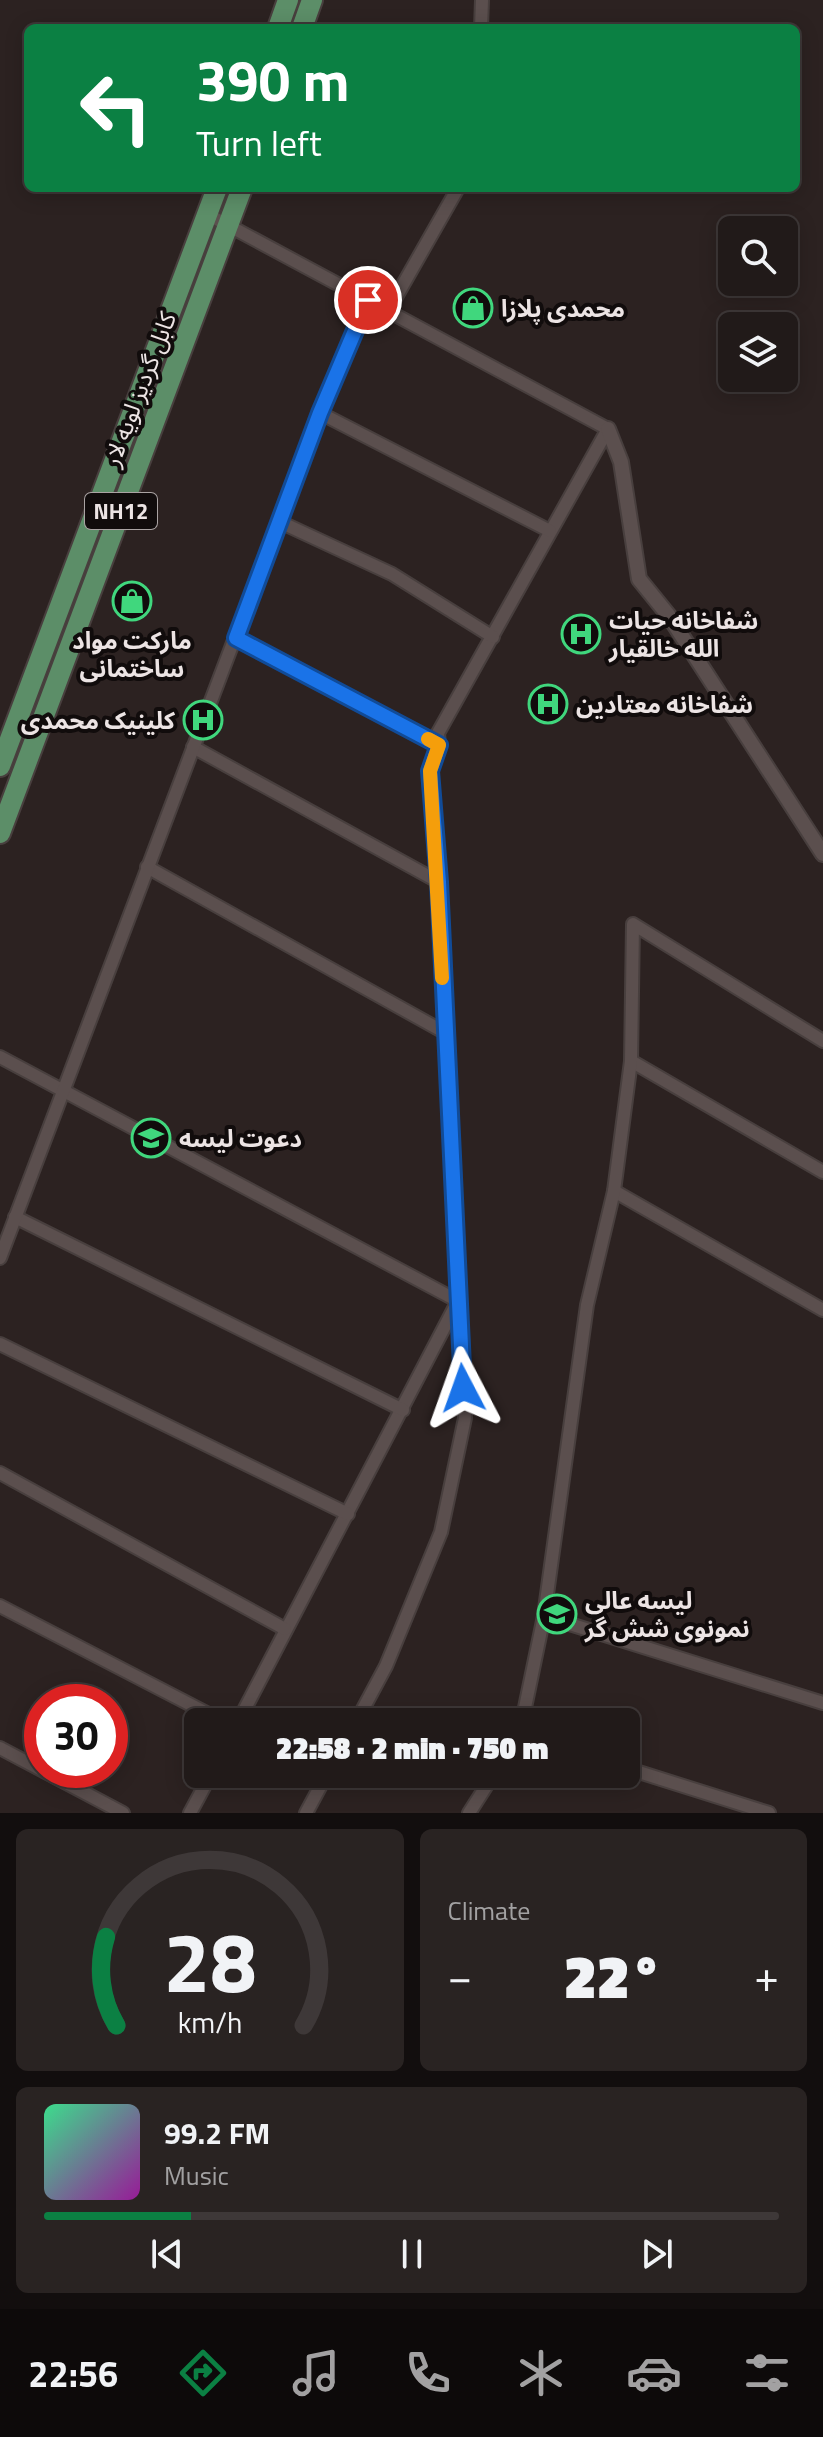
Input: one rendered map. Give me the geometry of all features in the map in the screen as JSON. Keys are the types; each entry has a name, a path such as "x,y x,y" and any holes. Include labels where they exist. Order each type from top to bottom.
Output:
{"highway":[{"path":"279,24 288,0"},
{"path":"303,24 312,0"},
{"name":"کابل گردیز لویه لار","path":"0,766 215,192"},
{"name":"کابل گردیز لویه لار","path":"0,833 240,192"}],"street":[{"path":"481,24 482,0"},
{"path":"388,311 456,192"},
{"path":"207,214 608,429 621,462 639,579 669,616 823,854"},
{"path":"0,1258 320,413 368,300"},
{"path":"320,413 550,531"},
{"path":"364,1708 386,1666 441,1532 465,1418 439,882 430,771 439,745 438,733 608,429"},
{"path":"280,522 392,574 493,637"},
{"path":"236,638 439,745"},
{"path":"193,747 439,882"},
{"path":"147,867 444,1032"},
{"path":"525,1708 544,1616 587,1305 614,1191 631,1061 633,924 823,1041"},
{"path":"0,1057 458,1301"},
{"path":"631,1061 823,1172"},
{"path":"614,1191 823,1310"},
{"path":"15,1217 403,1410"},
{"path":"245,1708 458,1301"},
{"path":"0,1344 348,1514"},
{"path":"0,1473 285,1629"},
{"path":"0,1606 197,1708"},
{"path":"544,1616 823,1703"},
{"path":"0,1748 123,1813"},
{"path":"640,1772 769,1813"},
{"path":"190,1813 203,1788"},
{"path":"306,1813 319,1788"},
{"path":"469,1813 485,1788"}],"slow traffic":[{"path":"428,739 439,745 430,771 439,882 442,978"}],"place":[{"name":"محمدی پلازا","path":"473,308"},
{"name":"مارکت مواد ساختمانی","path":"132,601"},
{"name":"شفاخانه حیات الله خالقیار","path":"581,634"},
{"name":"شفاخانه معتادین","path":"548,704"},
{"name":"کلینیک محمدی","path":"203,720"},
{"name":"دعوت لیسه","path":"151,1138"},
{"name":"لیسه عالی نمونوی شش گر","path":"557,1614"}],"route":[{"path":"368,300 320,413 236,638 439,745 430,771 439,882 463,1388"}]}
